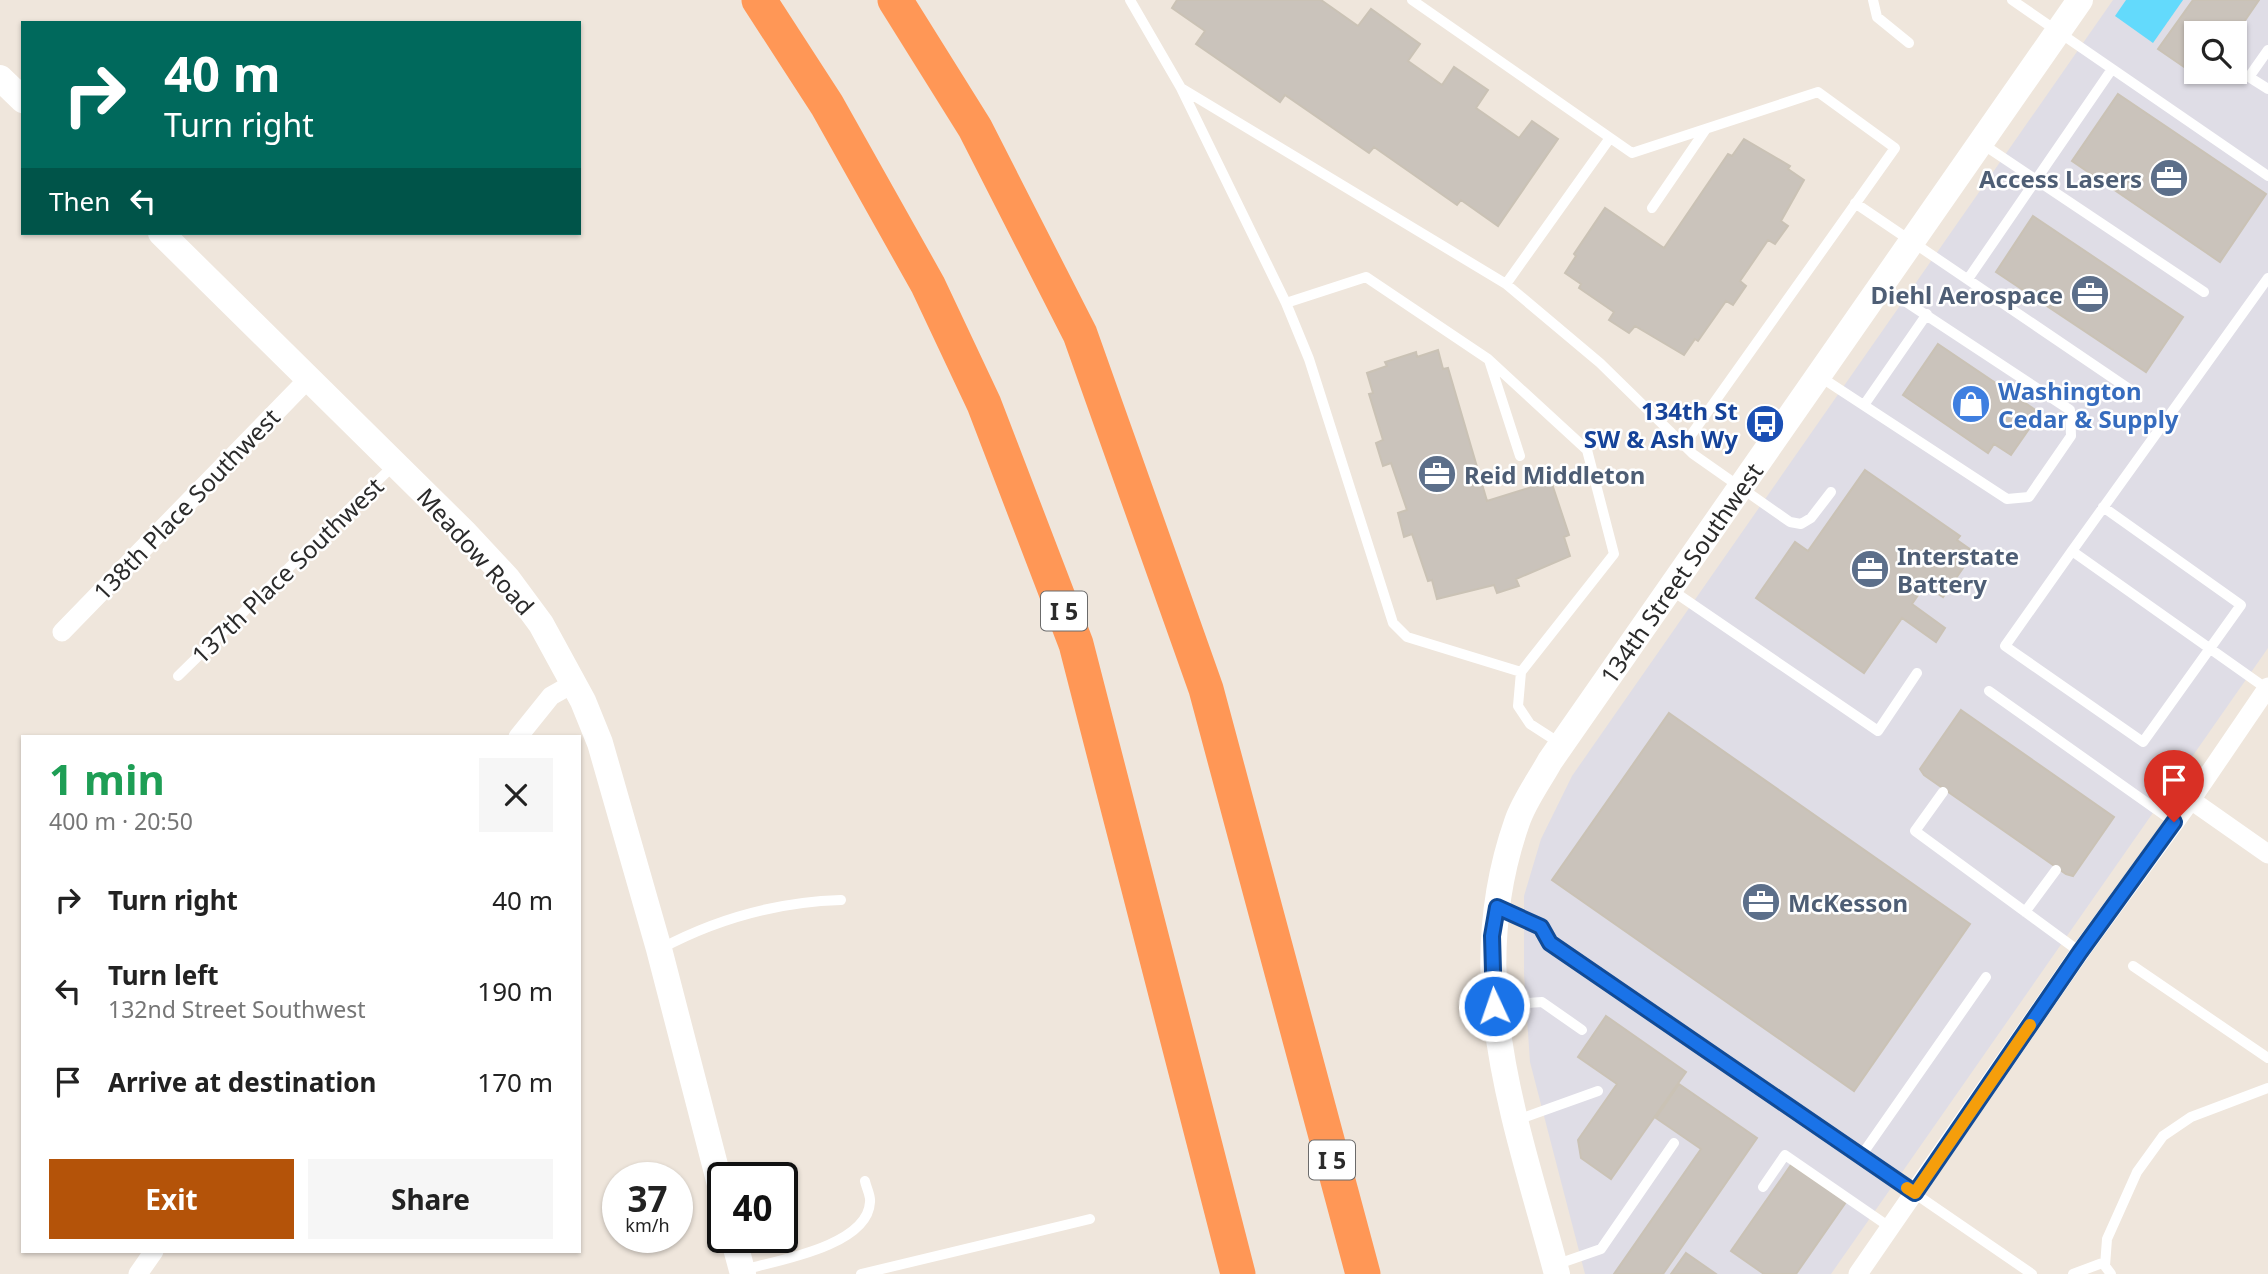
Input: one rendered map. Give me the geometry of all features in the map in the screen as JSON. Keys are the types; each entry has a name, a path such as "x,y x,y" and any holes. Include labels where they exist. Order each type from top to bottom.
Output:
{"highway":[{"name":"I 5","path":"759,0 827,105 928,285 984,404 1076,644 1238,1274"},
{"name":"I 5","path":"895,0 975,128 1080,334 1206,690 1363,1274"}],"street":[{"name":"134th Street Southwest","path":"1556,1270 1499,1055 1494,1006 1492,936 1499,895 1518,820 1561,745 2080,0"},
{"path":"0,78 21,98"},
{"name":"Meadow Road","path":"163,235 396,463 506,578 541,624 574,683 611,775 714,1162"},
{"name":"138th Place Southwest","path":"62,632 310,377"},
{"path":"520,735 551,696 574,683"},
{"path":"1858,1274 2080,952 2192,800 2267,688"},
{"path":"2192,800 2268,854"},
{"path":"138,1274 153,1253"},
{"path":"737,1253 742,1272"}],"lane":[{"path":"1130,0 1181,88 1286,303 1309,359 1394,623 1406,637 1521,672"},
{"path":"1412,0 1632,153 1818,92 1895,148 1684,445"},
{"path":"1873,0 1877,17 1909,43"},
{"path":"2012,0 2268,176"},
{"path":"2268,50 2249,77 2268,89"},
{"path":"1968,279 2112,69"},
{"path":"1181,88 1506,284 1600,363 1684,445 1790,522 1801,524 1811,519 1831,492"},
{"path":"1652,208 1706,128"},
{"path":"1506,284 1610,138"},
{"path":"1981,142 2204,292"},
{"path":"1855,203 2132,391"},
{"path":"1286,303 1366,277 1488,359 1587,450 1614,554 1521,672 1518,706 1530,724 1561,745"},
{"path":"2103,507 2241,605 2143,742 2006,646 2103,507 2264,293 2268,278"},
{"path":"1818,375 2007,499 2029,497 2071,436 2070,410 1881,285"},
{"path":"1864,405 1927,314"},
{"path":"1488,359 1520,456"},
{"name":"137th Place Southwest","path":"178,676 396,463"},
{"path":"2071,551 2267,688"},
{"path":"1670,589 1878,730 1917,673"},
{"path":"1989,691 2174,822"},
{"path":"1942,792 1914,831 2080,952"},
{"path":"2025,912 2056,870"},
{"path":"1499,895 1541,927 1550,943 2032,1274"},
{"path":"659,949 722,919 757,911 841,900"},
{"path":"2133,966 2268,1058"},
{"path":"1861,1156 1986,977"},
{"path":"1494,1006 1542,1002 1582,1030"},
{"path":"2111,1274 2105,1262 2107,1239 2132,1184 2163,1136 2191,1118 2268,1088"},
{"path":"1516,1121 1598,1091"},
{"path":"1556,1270 1601,1249 1674,1143"},
{"path":"1763,1187 1785,1155 1891,1228"},
{"path":"742,1272 837,1242 859,1228 870,1203 865,1181"},
{"path":"861,1274 1090,1219"},
{"path":"2073,1274 2105,1262"}],"shaded area":[{"path":"2113,0 2268,0 2268,648 1831,1274 1585,1274 1530,1062 1524,974 1524,896 1541,839 1572,776"}],"water":[{"path":"2126,0 2183,0 2153,43 2115,16"}],"building":[{"path":"1177,0 1321,0 1358,26 1371,9 1420,44 1408,61 1442,85 1454,67 1488,90 1476,108 1519,138 1532,121 1558,139 1498,226 1461,200 1457,205 1374,147 1369,153 1285,95 1280,102 1196,44 1205,31 1172,8"},
{"path":"2193,0 2259,0 2245,21 2184,21 2184,67 2158,49"},
{"name":"Access Lasers","path":"2118,94 2266,194 2220,262 2072,161"},
{"path":"1744,139 1790,166 1788,169 1804,180 1781,221 1788,226 1775,244 1768,240 1740,281 1746,286 1733,305 1726,301 1698,341 1695,339 1684,355 1635,326 1629,333 1609,320 1614,312 1579,288 1581,284 1565,273 1576,256 1574,254 1605,208 1664,248 1728,154 1732,156"},
{"name":"Diehl Aerospace","path":"2033,216 2183,317 2146,372 1996,272"},
{"name":"Washington Cedar & Supply","path":"1938,344 2040,413 2011,455 1994,444 1988,453 1903,395"},
{"name":"Reid Middleton","path":"1438,350 1443,369 1448,368 1487,501 1551,481 1569,535 1564,537 1570,556 1516,579 1519,586 1497,593 1494,585 1437,599 1432,580 1428,581 1412,534 1404,537 1398,513 1407,510 1391,463 1383,466 1376,443 1383,440 1369,394 1373,393 1367,373 1387,366 1385,362 1416,352 1417,357"},
{"name":"Interstate Battery","path":"1865,470 1960,536 1957,540 1974,552 1943,597 1925,585 1912,604 1945,628 1936,642 1902,618 1864,673 1756,598 1795,542 1808,551"},
{"path":"1961,710 2114,817 2073,876 2066,874 1924,775 1920,769"},
{"name":"McKesson","path":"1669,713 1970,924 1854,1091 1552,880"},
{"path":"1606,1016 1686,1072 1611,1179 1581,1158 1578,1140 1617,1084 1578,1057"},
{"path":"1679,1084 1757,1138 1663,1274 1614,1274 1701,1149 1656,1118"},
{"path":"1791,1165 1846,1202 1796,1274 1764,1274 1731,1251"},
{"path":"1686,1253 1716,1274 1671,1274"}],"slow traffic":[{"path":"1907,1188 1915,1193 2030,1025"}],"place":[{"name":"Access Lasers","path":"2169,178"},
{"name":"Diehl Aerospace","path":"2090,294"},
{"name":"Washington Cedar & Supply","path":"1971,404"},
{"name":"134th St SW & Ash Wy","path":"1765,424"},
{"name":"Reid Middleton","path":"1437,474"},
{"name":"Interstate Battery","path":"1870,569"},
{"name":"McKesson","path":"1761,902"}],"route":[{"path":"1494,1006 1492,936 1497,907 1541,927 1550,943 1915,1193 2080,952 2174,822"}]}
